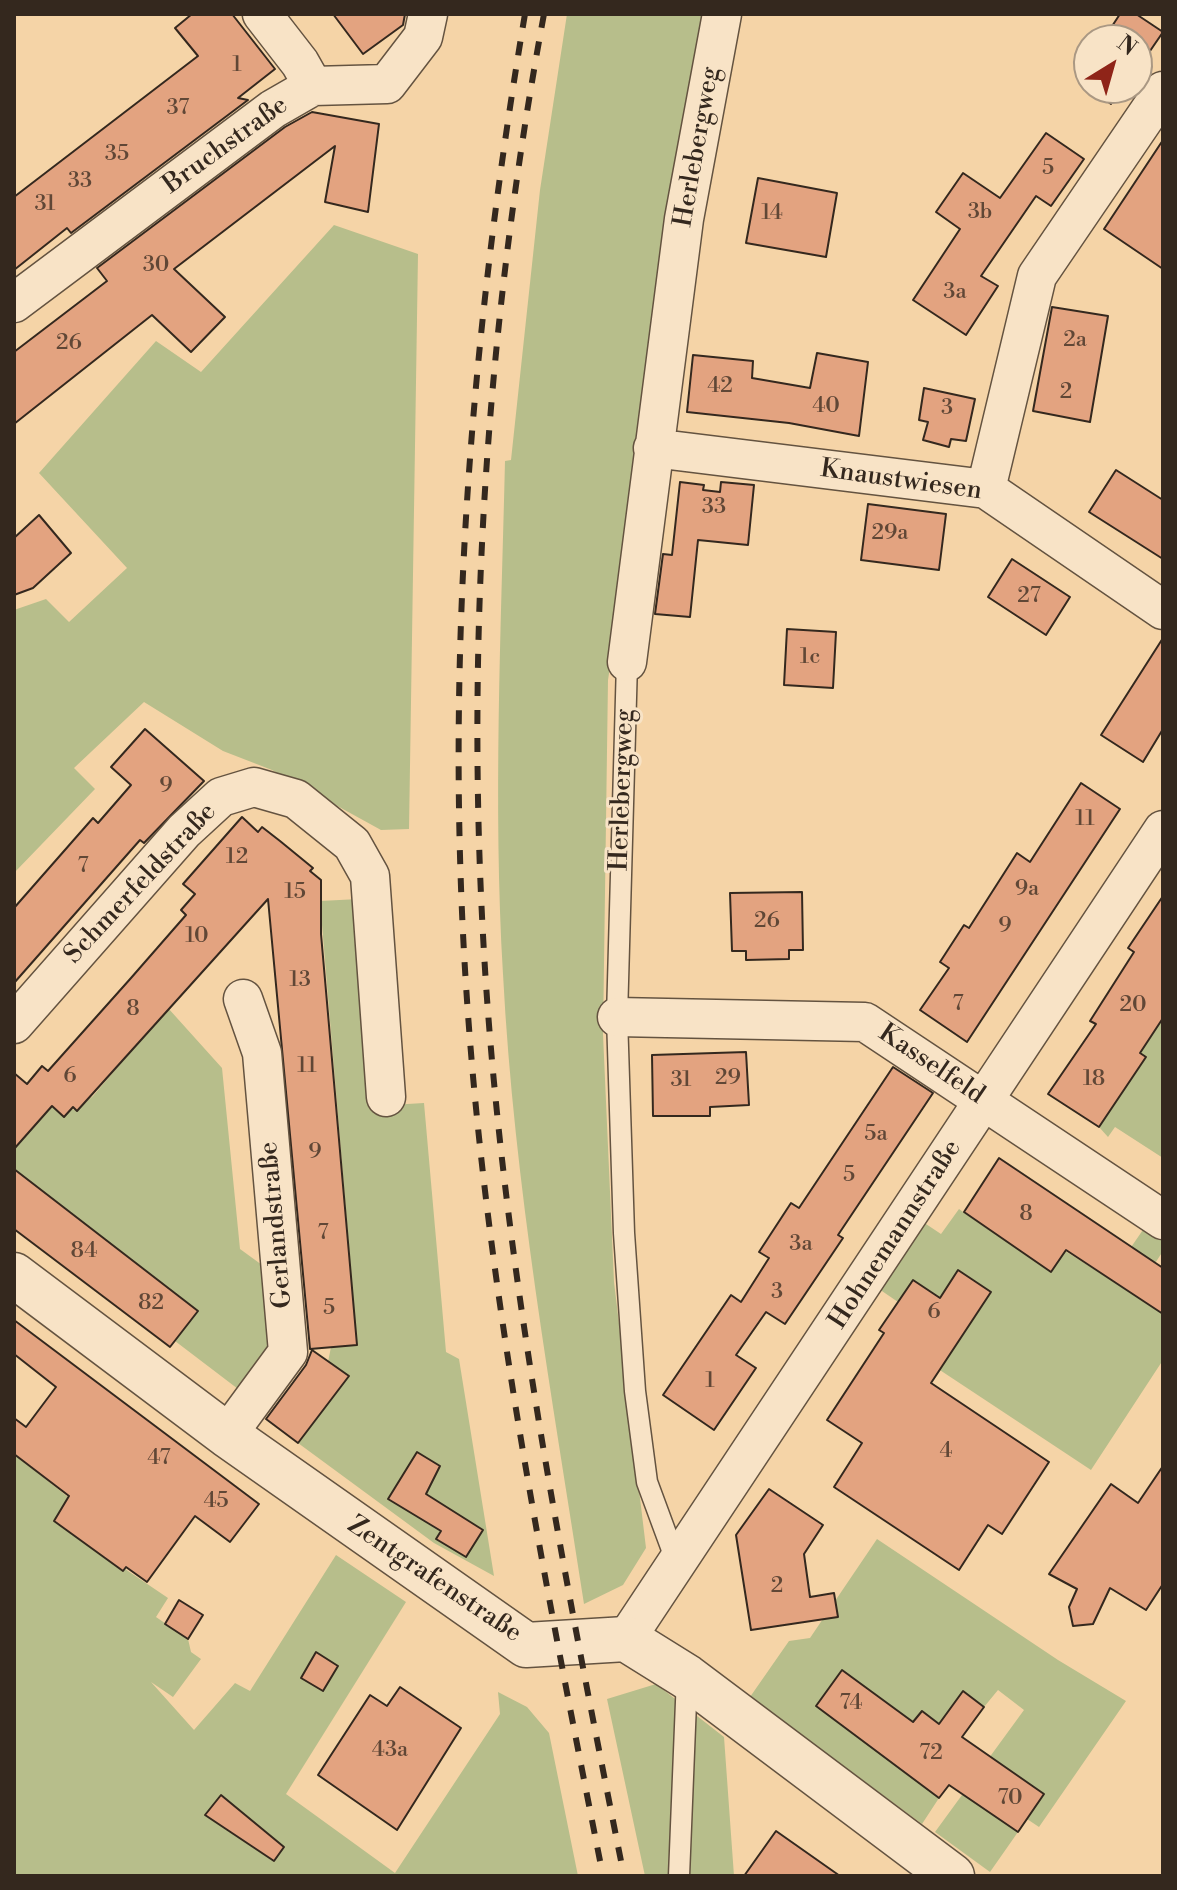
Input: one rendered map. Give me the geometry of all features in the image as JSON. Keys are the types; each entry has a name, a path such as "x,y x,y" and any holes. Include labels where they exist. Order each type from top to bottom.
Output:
{"street":[{"path":"262,14 300,63 313,86"},
{"name":"Bruchstraße","path":"14,303 273,109 313,86 387,84 423,37 428,14"},
{"name":"Herlebergweg","path":"627,662 684,219 722,14"},
{"path":"986,489 1037,276 1163,91"},
{"name":"Knaustwiesen","path":"653,448 986,489 1163,610"},
{"name":"Schmerfeldstraße","path":"14,1024 184,831 221,797 254,787 296,799 352,844 370,876 386,1097"},
{"name":"Hohnemannstraße","path":"626,1639 678,1566 1163,830"},
{"name":"Gerlandstraße","path":"227,1435 288,1352 262,1053 243,999"},
{"name":"Kasselfeld","path":"617,1017 865,1022 1163,1220"},
{"name":"Zentgrafenstraße","path":"14,1275 227,1435 526,1645 626,1639"},
{"path":"626,1639 687,1677 952,1876"}],"lane":[{"name":"Herlebergweg","path":"627,662 617,1017 624,1233 635,1391 647,1482 678,1566"},
{"path":"679,1876 687,1677"}],"green space":[{"path":"567,14 711,14 608,680 603,1034 614,1282 646,1548 623,1585 584,1604 536,1290 516,1132 503,974 499,846 505,461 511,460 540,190"},
{"path":"334,225 418,254 409,829 381,830 272,770 223,751 144,702 74,768 95,789 14,873 14,610 46,599 69,622 127,568 39,473 156,341 201,372"},
{"path":"359,899 374,1106 424,1103 446,1352 459,1359 494,1576 434,1543 298,1443 348,1377 328,1362 331,1347 357,1344 320,901"},
{"path":"168,1008 222,1068 240,1249 273,1273 282,1340 242,1392 175,1341 197,1312 14,1169 14,1128 25,1137 52,1106 76,1110 93,1096"},
{"path":"1163,1018 1163,1158 1115,1127 1108,1137 1099,1127 1145,1057 1140,1053"},
{"path":"959,1209 989,1230 992,1227 1065,1251 1097,1271 1116,1269 1147,1224 1163,1236 1163,1251 1135,1294 1163,1314 1163,1360 1091,1470 902,1345 917,1323 954,1348 991,1293 959,1270 940,1298 913,1280 898,1302 879,1289 923,1222 941,1234"},
{"path":"14,1454 68,1497 54,1521 168,1598 156,1617 188,1639 191,1652 201,1659 173,1697 151,1682 194,1730 235,1683 250,1691 336,1555 406,1602 286,1794 395,1873 500,1714 498,1692 527,1707 549,1733 578,1876 14,1876"},
{"path":"877,1539 1058,1660 1126,1701 1039,1827 1027,1819 1043,1793 1002,1765 1018,1832 990,1872 935,1832 1024,1710 998,1690 984,1707 963,1692 939,1724 922,1711 887,1757 939,1798 922,1824 750,1697 789,1641 810,1638"},
{"path":"656,1684 724,1737 734,1876 645,1876 607,1699"}],"building":[{"path":"192,14 232,14 275,69 238,98 248,100 71,233 67,228 14,270 14,197 198,56 175,28"},
{"path":"333,14 405,14 403,25 363,54"},
{"path":"1120,14 1136,14 1151,24 1113,24"},
{"path":"1153,25 1163,32 1153,47"},
{"path":"312,112 379,124 368,212 325,202 335,146 174,269 225,317 191,352 152,315 14,424 14,352 107,281 97,268 285,127"},
{"path":"1046,133 1084,159 1051,206 1036,196 981,276 998,286 966,335 913,300 960,229 936,212 963,173 1000,198"},
{"path":"1163,140 1163,269 1104,229"},
{"path":"758,178 837,193 826,257 746,243"},
{"path":"1052,307 1108,316 1090,422 1033,411"},
{"path":"817,353 868,362 859,436 789,423 687,412 693,355 753,361 752,378 810,388"},
{"path":"924,388 975,399 966,441 951,439 949,447 923,440 928,422 919,420"},
{"path":"1116,470 1163,500 1163,559 1089,512"},
{"path":"680,482 704,485 703,490 720,492 721,482 754,485 748,545 698,540 690,617 655,614 663,554 672,555"},
{"path":"868,504 946,514 939,570 861,560"},
{"path":"39,515 71,553 33,588 14,595 14,538"},
{"path":"1012,559 1070,597 1046,635 988,597"},
{"path":"787,629 836,632 833,688 784,685"},
{"path":"1163,638 1163,729 1143,762 1101,735"},
{"path":"145,729 204,781 144,843 140,840 14,983 14,908 93,818 98,823 131,785 111,767"},
{"path":"1081,783 1120,809 967,1042 920,1010 949,968 940,962 964,925 969,928 1017,853 1030,862"},
{"path":"242,817 258,832 262,827 280,841 313,868 310,871 321,880 321,934 357,1345 310,1349 268,899 77,1111 73,1107 64,1117 52,1106 14,1149 14,1073 27,1084 42,1066 48,1071 131,978 186,915 181,910 195,894 183,884"},
{"path":"802,892 803,950 789,950 789,959 746,960 746,951 732,951 730,893"},
{"path":"1163,896 1163,1018 1140,1053 1146,1057 1099,1127 1048,1094 1096,1024 1090,1021 1134,952 1128,948"},
{"path":"746,1052 749,1105 710,1107 710,1116 653,1116 652,1055"},
{"path":"893,1067 933,1093 838,1235 843,1238 785,1324 766,1312 736,1355 756,1368 714,1430 663,1395 731,1295 741,1302 769,1258 759,1252 791,1203 799,1208"},
{"path":"999,1158 1163,1268 1163,1314 1066,1250 1051,1272 964,1212"},
{"path":"14,1169 198,1311 170,1347 14,1229"},
{"path":"958,1270 991,1292 931,1383 1049,1462 1002,1534 988,1525 959,1570 834,1487 862,1443 827,1420 884,1333 879,1330 913,1280 940,1298"},
{"path":"14,1320 259,1504 230,1542 195,1516 147,1582 126,1567 123,1571 54,1521 69,1496 14,1454 14,1418 26,1427 56,1387 14,1354"},
{"path":"312,1350 349,1376 298,1443 266,1419 306,1365"},
{"path":"417,1452 440,1466 426,1494 483,1530 466,1557 436,1539 441,1531 388,1499"},
{"path":"1163,1466 1163,1584 1146,1610 1110,1588 1093,1624 1073,1626 1069,1607 1077,1589 1049,1574 1111,1484 1138,1503"},
{"path":"769,1489 823,1525 804,1554 810,1597 834,1593 838,1617 751,1630 736,1535"},
{"path":"179,1600 203,1615 188,1639 165,1624"},
{"path":"316,1652 338,1666 323,1691 301,1678"},
{"path":"842,1670 913,1722 922,1711 939,1724 963,1691 984,1707 962,1737 1044,1794 1018,1832 949,1785 939,1798 816,1706"},
{"path":"400,1687 461,1728 397,1830 318,1775 370,1695 387,1706"},
{"path":"221,1795 284,1847 274,1861 205,1815"},
{"path":"776,1831 840,1876 744,1876"}],"railway":[{"path":"525,14 506,136 476,382 461,629 461,877 476,1110 504,1331 540,1550 603,1876"},
{"path":"544,14 508,242 486,473 477,704 478,820 491,1054 519,1290 557,1525 624,1876"}]}
